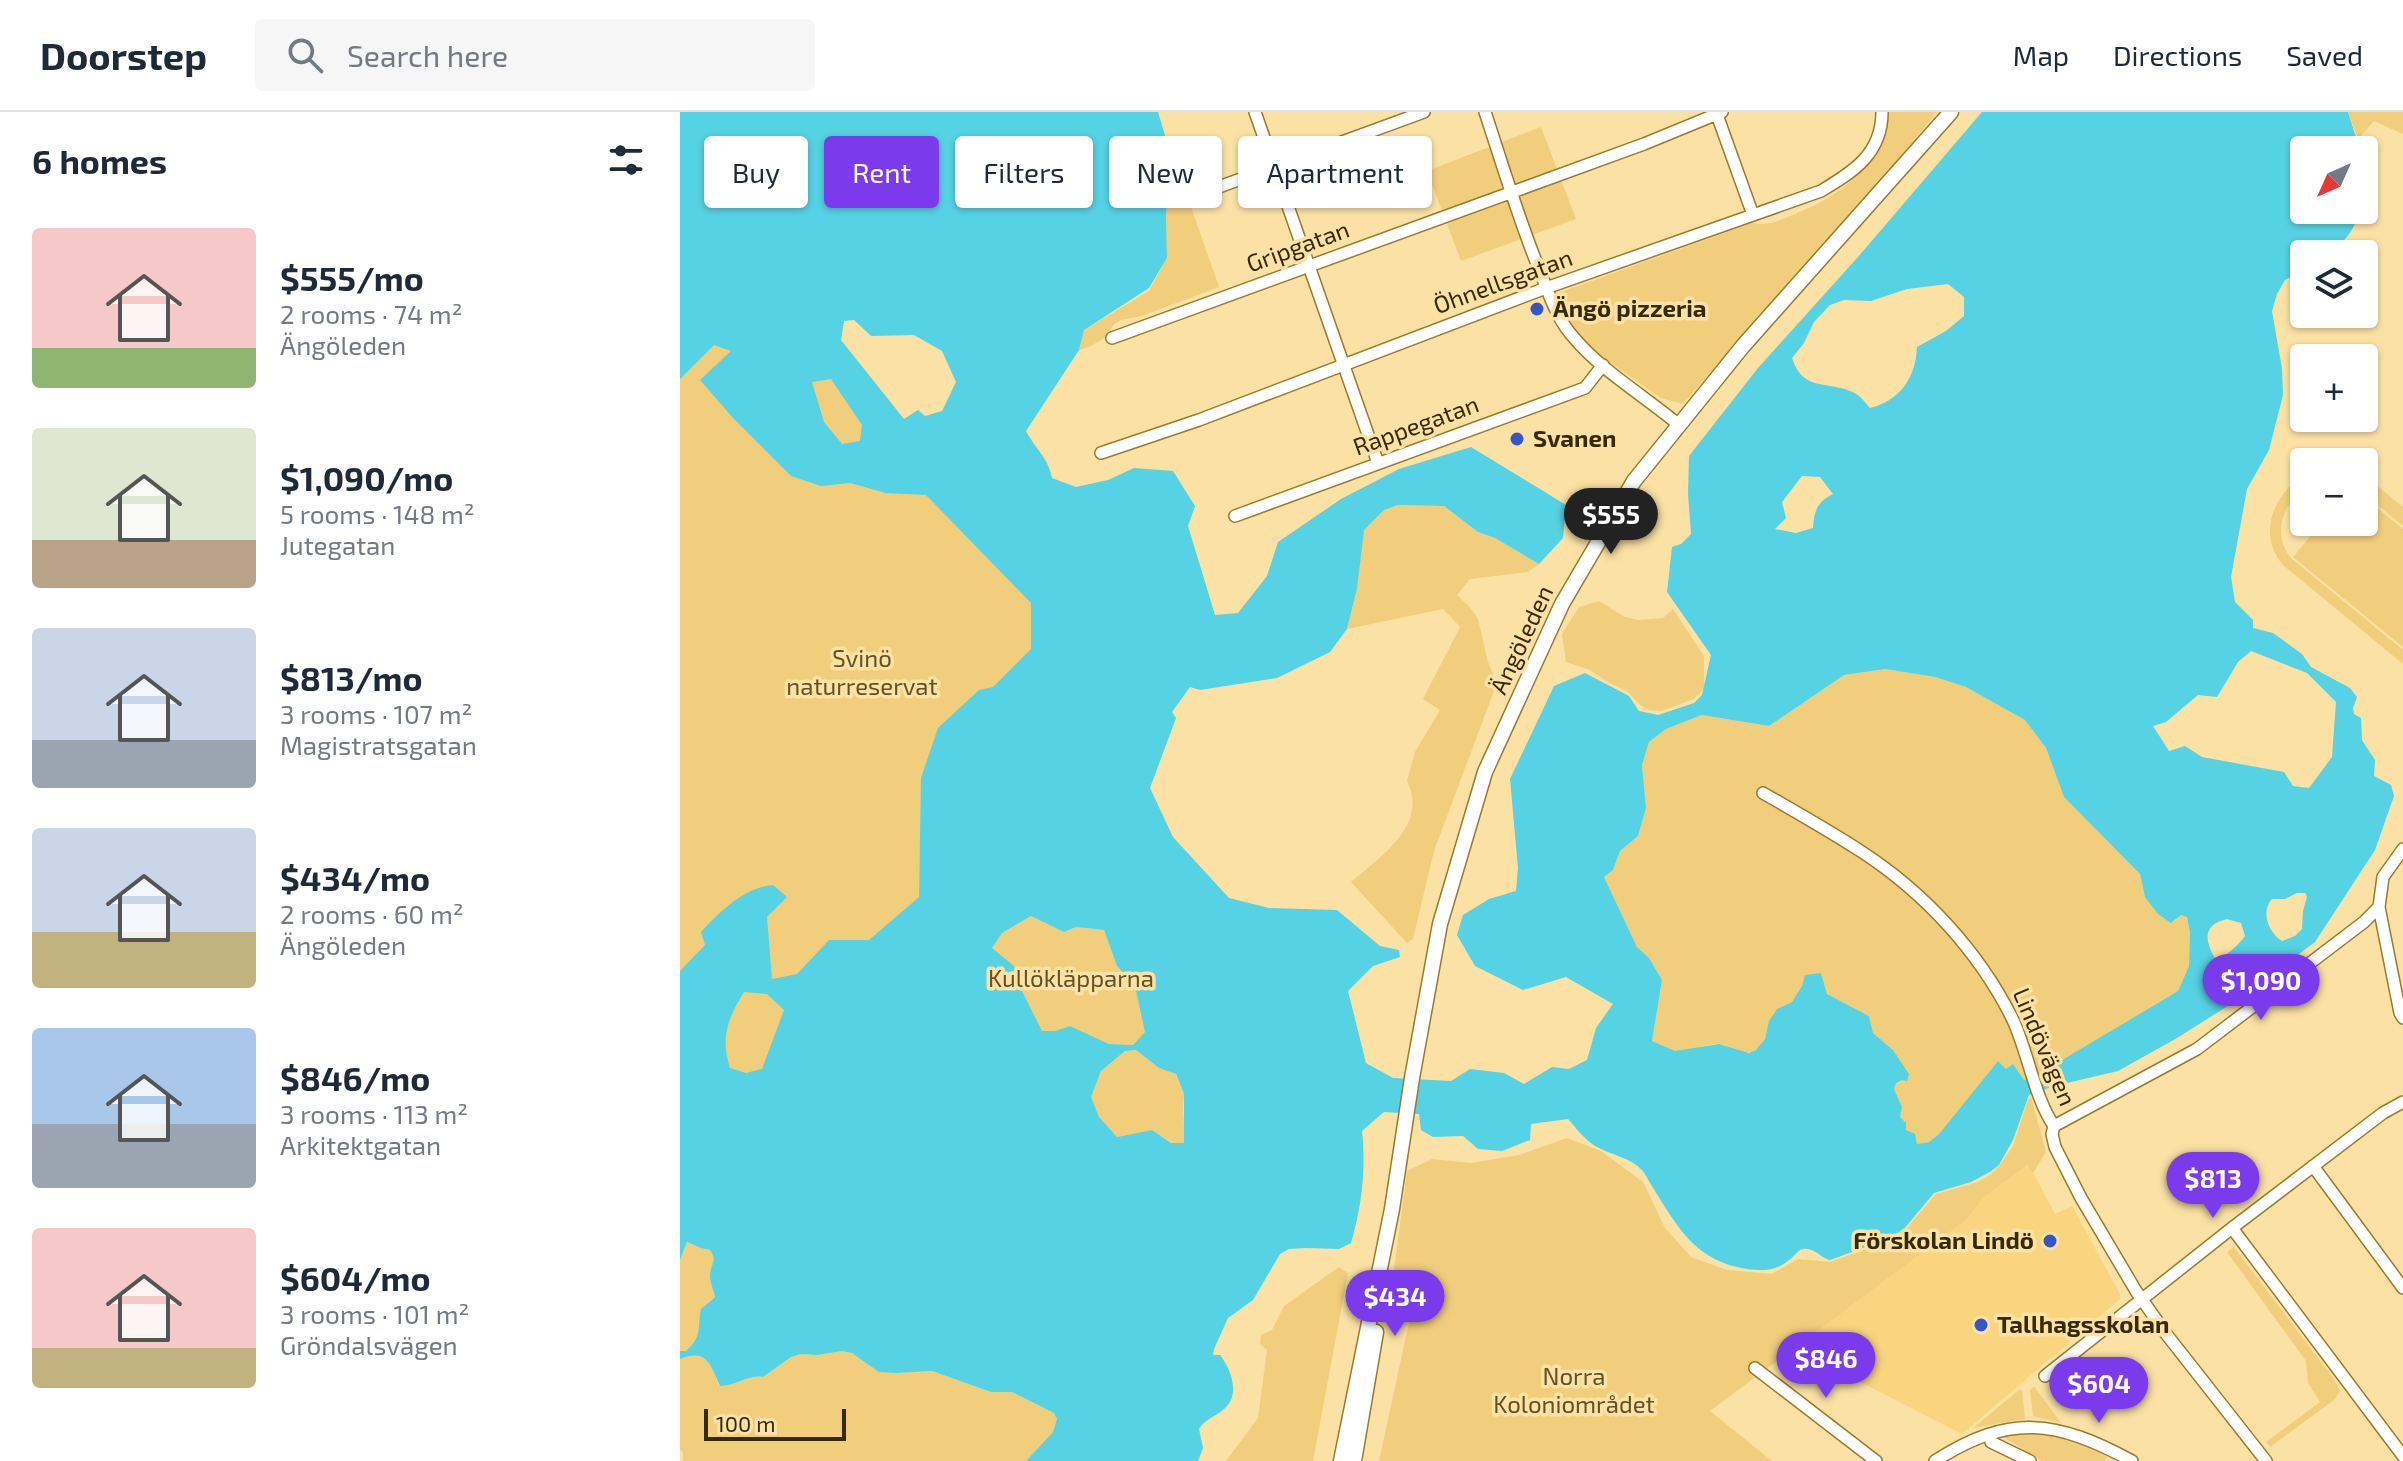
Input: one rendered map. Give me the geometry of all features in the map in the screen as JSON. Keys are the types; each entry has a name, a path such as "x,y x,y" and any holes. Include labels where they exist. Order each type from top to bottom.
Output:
{"main road":[{"name":"Ängöleden","path":"1354,1461 1377,1330 1404,1126 1440,924 1485,772 1562,604 1634,481 1743,346 1951,112"},
{"name":"Ängöleden","path":"1341,1461 1392,1209"}],"street":[{"path":"1255,112 1263,136"},
{"path":"1359,136 1424,112"},
{"path":"1485,112 1546,288 1565,327 1603,365 1679,425"},
{"name":"Öhnellsgatan","path":"1101,453 1546,288 1821,191 1850,174 1870,153 1882,125 1882,112"},
{"path":"1718,113 1753,215"},
{"name":"Gripgatan","path":"1112,338 1644,144 1718,113"},
{"path":"1288,208 1378,463"},
{"name":"Rappegatan","path":"1235,516 1585,388 1603,365"},
{"name":"Lindövägen","path":"1763,793 1865,853 1929,904 1994,985 2014,1022 2046,1112 2054,1126 2052,1134 2059,1154 2081,1198 2142,1300 2266,1461"},
{"path":"2402,1014 2379,907 2383,877 2403,849"},
{"path":"2054,1126 2197,1049 2364,922 2379,907"},
{"path":"2045,1376 2313,1166 2383,1113 2403,1102"},
{"path":"2313,1166 2403,1288"},
{"path":"2232,1228 2403,1456"},
{"path":"1755,1368 1876,1461"},
{"path":"1935,1461 1972,1439 2014,1428 2034,1427 2077,1435 2132,1461"},
{"path":"1991,1442 2030,1461"}],"shaded area":[{"path":"2029,1165 2055,1214 2072,1206 2120,1299 1962,1434 1794,1348 1966,1220 1984,1197"}],"green space":[{"path":"1888,112 1937,112 1683,404 1661,398 1576,339 1553,295 1752,223 1778,221 1826,199 1842,189 1869,163 1879,148"},
{"path":"2348,112 2403,112 2403,134 2374,121 2361,136 2357,136"},
{"path":"1541,127 1576,219 1461,261 1432,184 1432,169"},
{"path":"1167,208 1191,208 1219,287 1142,316 1121,320 1113,325 1109,335 1079,350 1084,330 1149,291 1167,258"},
{"name":"Svinö naturreservat","path":"680,219 1024,573 1067,745 920,844 919,897 904,910 680,1206"},
{"path":"2290,486 2290,503 2281,530 2285,549 2291,558 2403,650 2403,664 2283,565 2275,553 2270,528 2272,516"},
{"path":"2378,486 2403,507 2403,526 2378,505"},
{"path":"1398,505 1444,506 1478,532 1495,538 1539,564 1528,572 1470,579 1457,595 1478,619 1488,662 1497,683 1434,851 1413,939 1407,943 1351,882 1388,850 1407,825 1412,812 1412,797 1407,781 1415,752 1440,710 1423,699 1460,627 1443,609 1347,629 1357,589 1363,530 1384,510"},
{"path":"2378,508 2403,529 2403,647 2293,557 2310,536 2378,536"},
{"path":"1599,601 1625,617 1638,620 1663,618 1673,609 1704,656 1704,688 1694,699 1661,711 1649,710 1628,692 1590,670 1566,662 1562,634 1579,607"},
{"path":"1885,669 1935,677 1966,687 2025,720 2046,748 2064,797 2140,874 2145,897 2174,922 2181,914 2187,917 2190,933 2189,966 2178,991 2062,1060 2049,1062 2045,1074 2024,1080 2013,1065 2006,1069 1998,1061 1939,1134 1929,1142 1917,1144 1900,1117 1902,1107 1894,1089 1896,1083 1908,1074 1893,1050 1873,1033 1869,1016 1827,994 1821,973 1802,986 1792,1003 1777,1010 1761,1045 1752,1052 1719,1044 1675,1051 1652,1041 1662,980 1649,958 1637,947 1604,877 1613,870 1620,851 1638,836 1646,808 1642,765 1649,742 1666,729 1702,715 1769,726 1844,675"},
{"name":"Kullökläpparna","path":"1031,916 1064,932 1076,927 1104,930 1117,966 1135,986 1146,1032 1133,1045 1109,1044 1070,1026 1041,1031 1020,987 1014,966 991,949 1002,933"},
{"name":"Kullökläpparna","path":"1136,1050 1159,1068 1175,1073 1184,1094 1185,1143 1172,1143 1152,1130 1117,1137 1099,1117 1091,1097 1101,1071 1125,1051"},
{"name":"Norra Koloniområdet","path":"2031,1097 2046,1152 2033,1173 2028,1165 1984,1197 1966,1220 1710,1411 1772,1461 1379,1461 1416,1290 1392,1285 1407,1171 1432,1159 1471,1163 1519,1155 1567,1138 1601,1151 1643,1182 1665,1228 1691,1257 1727,1270 1772,1274 1798,1259 1830,1262 1875,1246 1906,1229 1936,1194 1978,1182 1990,1175 2013,1146"},
{"path":"687,1242 710,1250 714,1260 710,1279 715,1297 704,1308 696,1341 686,1351 680,1351 680,1260"},
{"path":"2234,1247 2340,1391 2334,1400 2270,1447 2266,1442 2320,1402 2308,1383 2306,1361 2227,1252"},
{"path":"1339,1267 1348,1273 1313,1461 1226,1461 1258,1418 1267,1350 1260,1344 1261,1335 1272,1330 1284,1306"},
{"path":"842,1351 897,1373 932,1371 991,1392 1012,1392 1054,1413 1057,1419 1053,1432 1026,1461 683,1461 680,1450 680,1359 696,1355 702,1357 710,1364 719,1386 763,1377 791,1357 801,1354"},
{"path":"2034,1386 2061,1423 2033,1416 2030,1390"},
{"path":"2022,1390 2025,1419 1973,1428"},
{"path":"2025,1433 2068,1440 2107,1457 2105,1461 2042,1461 2003,1437"}],"water":[{"path":"680,112 1158,112 1165,136 1109,136 1109,208 1167,208 1167,258 1149,288 1084,330 1079,350 1026,431 1045,459 1052,478 1076,487 1108,480 1134,468 1173,471 1195,506 1188,526 1215,615 1238,613 1267,576 1278,542 1341,499 1399,469 1471,447 1566,505 1563,538 1539,564 1495,538 1478,532 1444,506 1398,505 1384,510 1364,530 1357,589 1347,629 1330,652 1277,678 1200,690 1190,687 1172,712 1176,718 1150,788 1173,837 1229,898 1269,908 1337,910 1380,946 1399,950 1400,957 1373,966 1348,991 1366,1063 1393,1078 1451,1081 1470,1069 1504,1073 1524,1084 1552,1067 1569,1069 1587,1060 1596,1028 1613,1004 1566,977 1523,990 1475,966 1457,935 1463,915 1489,899 1516,891 1518,868 1510,779 1554,686 1585,673 1629,696 1639,711 1658,715 1694,703 1702,695 1711,655 1667,592 1672,547 1681,544 1691,534 1689,456 1758,368 1982,112 2348,112 2356,136 2290,136 2290,224 2355,224 2344,240 2290,240 2290,277 2277,294 2272,311 2283,395 2269,450 2247,489 2231,577 2235,602 2253,620 2253,628 2273,633 2302,654 2311,667 2350,688 2357,697 2354,714 2361,718 2362,740 2375,760 2374,776 2391,785 2394,796 2375,850 2315,942 2242,997 2118,1071 2029,1095 2013,1140 1999,1165 1971,1182 1934,1193 1904,1229 1887,1239 1830,1260 1803,1249 1783,1264 1757,1270 1737,1267 1709,1256 1679,1228 1638,1166 1594,1145 1568,1119 1531,1124 1530,1140 1502,1151 1478,1149 1463,1136 1433,1137 1421,1130 1419,1114 1384,1112 1362,1131 1362,1187 1351,1243 1339,1249 1289,1249 1280,1254 1253,1300 1228,1318 1213,1355 1220,1355 1228,1367 1232,1397 1224,1409 1199,1429 1203,1448 1198,1461 1026,1461 1053,1432 1057,1419 1054,1413 1012,1392 991,1392 932,1371 879,1372 852,1353 842,1351 801,1354 791,1357 763,1377 720,1386 710,1365 702,1357 696,1355 680,1359 680,1351 686,1351 697,1336 701,1309 715,1297 710,1279 714,1260 710,1250 687,1242 680,1260 680,971 705,945 701,932 733,902 762,887 773,885 787,897 767,917 772,979 797,974 829,940 869,940 919,897 921,778 938,728 979,690 993,687 1031,649 1031,603 926,495 886,493 850,483 821,486 791,476 700,380 731,351 714,345 680,379","holes":["1948,284 1964,297 1964,316 1946,331 1917,347 1910,378 1898,394 1870,408 1853,392 1808,380 1802,376 1792,358 1804,343 1814,322 1830,305 1844,300 1871,301 1907,289","854,320 871,336 914,335 942,351 956,382 942,411 925,416 918,410 904,419 841,340 844,321","831,379 862,425 860,441 842,444 824,422 812,382","1802,476 1820,477 1833,494 1817,508 1813,528 1796,533 1775,529 1786,518 1782,502","2251,651 2307,673 2336,702 2332,757 2309,788 2293,786 2284,772 2202,757 2185,746 2169,751 2153,726 2166,722 2198,695 2217,697 2238,662","1885,669 1935,677 1966,687 2025,720 2046,748 2064,797 2140,874 2145,897 2158,914 2171,923 2181,915 2187,917 2190,933 2189,966 2178,991 2062,1060 2049,1062 2045,1074 2024,1080 2013,1064 2006,1069 1998,1061 1939,1134 1929,1142 1917,1144 1915,1134 1906,1130 1906,1123 1900,1117 1902,1107 1894,1089 1896,1083 1907,1081 1909,1074 1893,1050 1873,1033 1869,1016 1827,994 1821,973 1805,975 1792,1002 1777,1009 1769,1021 1765,1039 1749,1053 1719,1044 1675,1051 1652,1041 1662,980 1649,958 1637,947 1604,877 1613,870 1620,851 1638,836 1646,808 1642,765 1649,742 1666,729 1702,715 1769,726 1844,675","2305,893 2302,929 2295,936 2282,941 2273,933 2266,916 2272,899","1031,916 1064,932 1076,927 1104,930 1117,966 1135,986 1145,1032 1133,1045 1109,1044 1070,1026 1042,1031 1020,987 1014,966 992,948 1002,933","2227,919 2241,923 2245,936 2228,953 2215,958 2208,939 2213,925","744,992 767,994 784,1010 762,1069 746,1073 730,1068 726,1038","1136,1050 1159,1068 1176,1074 1184,1094 1184,1143 1171,1143 1152,1130 1117,1137 1099,1117 1091,1097 1101,1071 1125,1051"]}],"place":[{"name":"Ängö pizzeria","path":"1537,309"},
{"name":"Svanen","path":"1517,439"},
{"name":"Förskolan Lindö","path":"2050,1241"},
{"name":"Tallhagsskolan","path":"1981,1325"}]}
